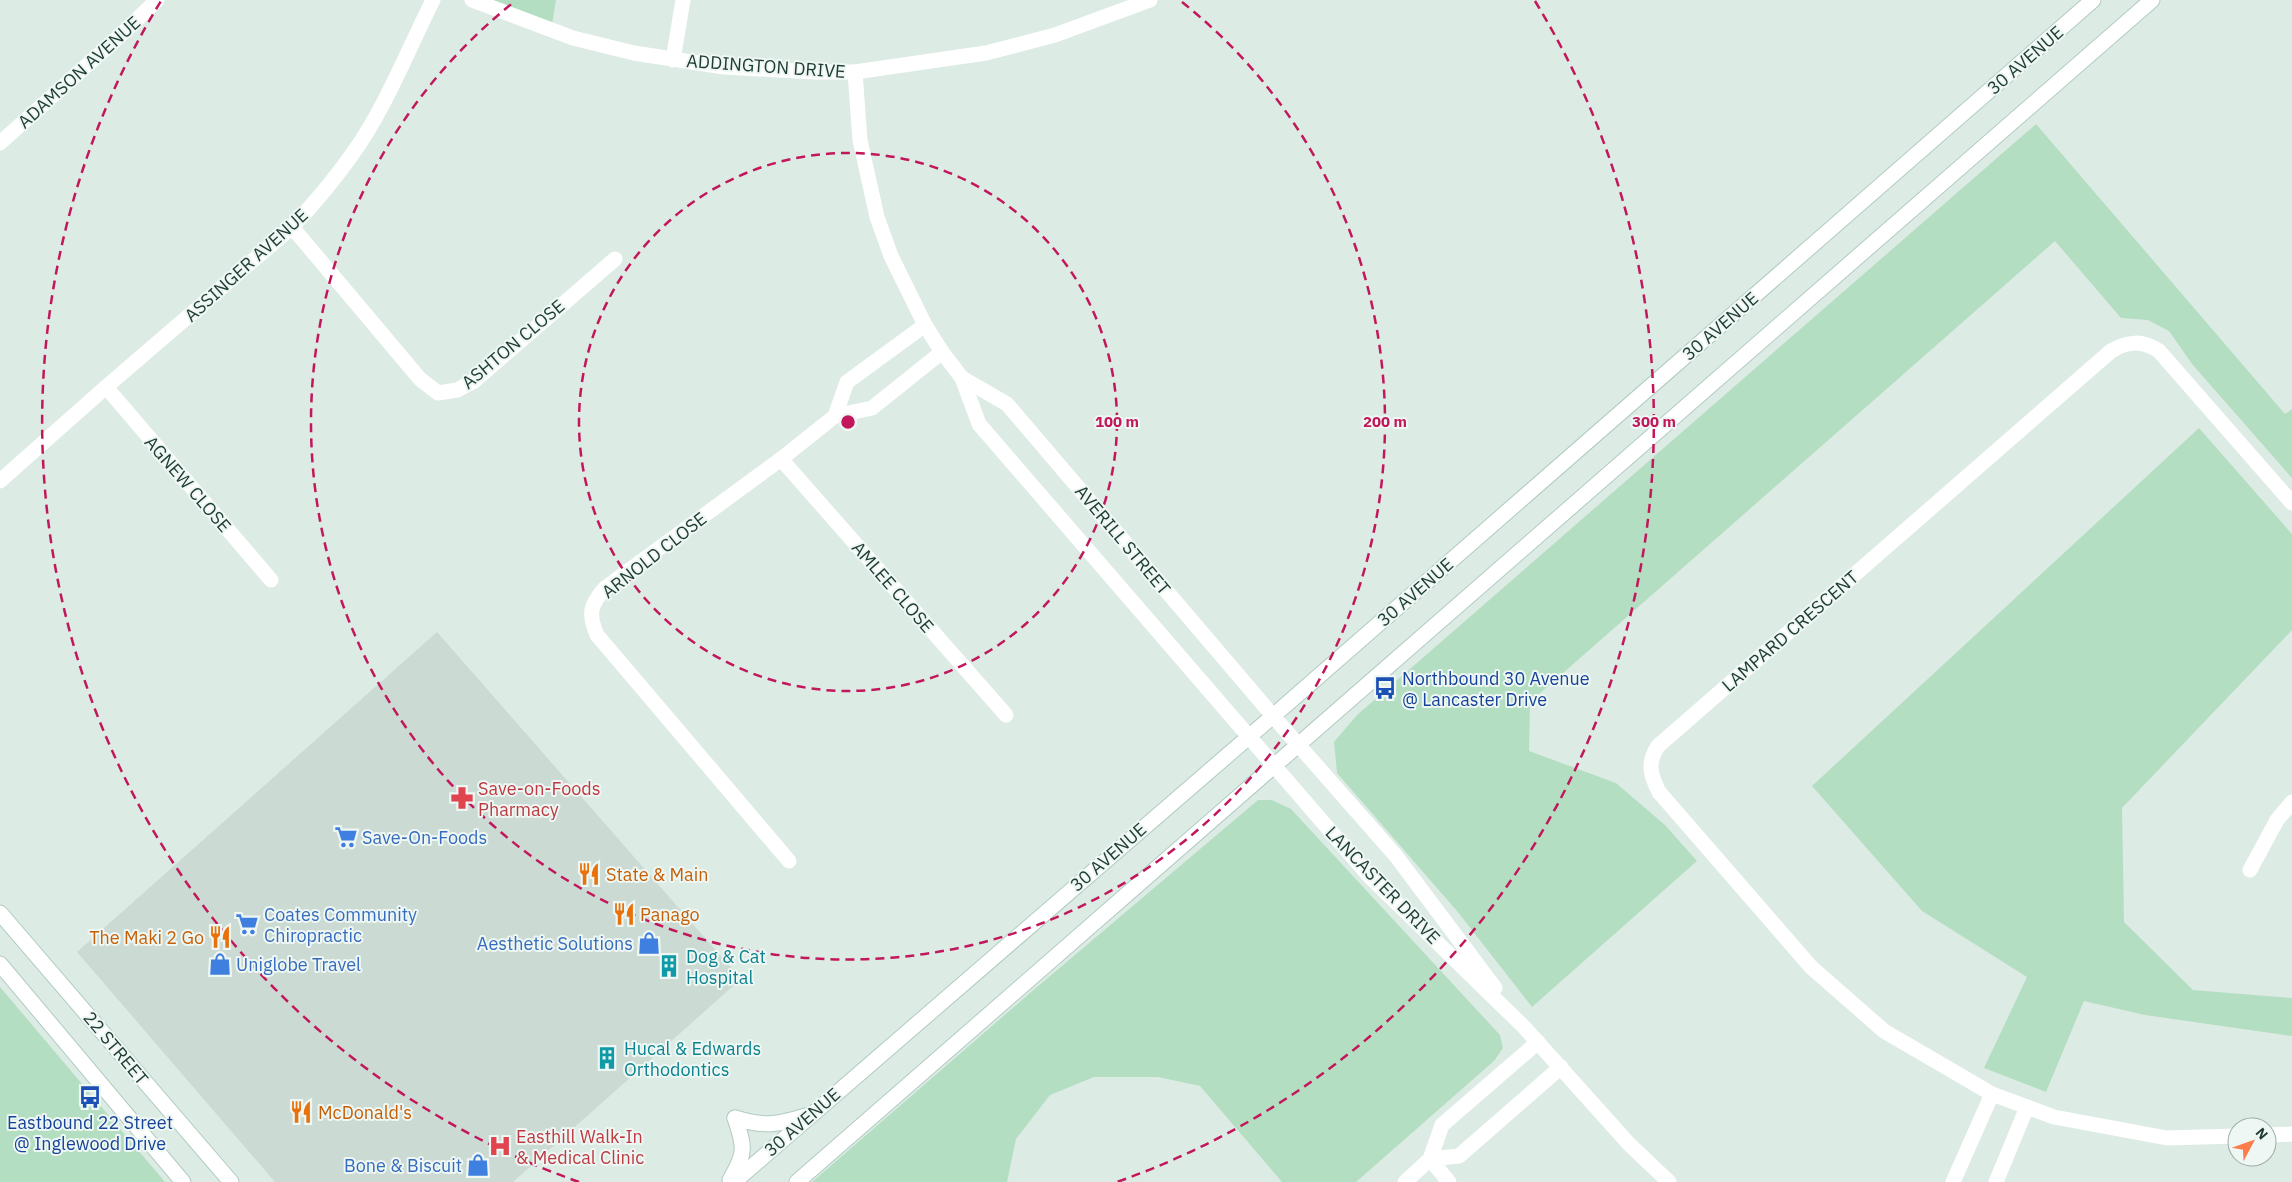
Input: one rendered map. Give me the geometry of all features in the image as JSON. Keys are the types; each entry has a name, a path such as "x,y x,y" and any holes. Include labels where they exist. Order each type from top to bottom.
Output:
{"street":[{"name":"ADAMSON AVENUE","path":"0,143 123,33 157,0"},
{"name":"ASSINGER AVENUE","path":"0,481 292,227 312,206 352,155 380,106 433,0"},
{"name":"ADDINGTON DRIVE","path":"472,0 573,38 634,53 673,60 751,69 816,72 855,72 917,64 1012,47 1055,35 1150,0"},
{"path":"673,60 683,0"},
{"name":"30 AVENUE","path":"734,1182 1273,716 2094,0"},
{"path":"797,1182 2152,0"},
{"name":"AVERILL STREET","path":"855,72 860,140 877,217 891,256 925,325 942,352 962,378 979,424 1248,736"},
{"name":"ASHTON CLOSE","path":"292,227 420,379 438,393 458,390 474,381 615,259"},
{"path":"835,416 847,382 925,325"},
{"name":"LAMPARD CRESCENT","path":"2227,1136 2167,1138 2054,1117 1992,1094 1884,1031 1811,966 1659,792 1650,771 1651,757 1658,746 2118,346 2141,343 2159,351 2292,502"},
{"name":"ARNOLD CLOSE","path":"789,861 597,634 590,620 593,605 605,588 781,459 835,416 872,408 942,352"},
{"name":"AVERILL STREET","path":"962,378 1007,404 1273,716"},
{"name":"AGNEW CLOSE","path":"106,388 271,580"},
{"name":"AMLEE CLOSE","path":"781,459 1006,715"},
{"name":"LANCASTER DRIVE","path":"1273,716 1396,856 1524,1027"},
{"name":"LANCASTER DRIVE","path":"1248,736 1371,878 1524,1027 1630,1144 1669,1182"},
{"path":"2250,870 2277,820 2292,802"},
{"name":"22 STREET","path":"0,913 232,1182"},
{"name":"22 STREET","path":"0,964 183,1182"},
{"path":"1405,1182 1430,1160 1442,1125 1538,1042"},
{"path":"1430,1160 1459,1156 1561,1067"},
{"path":"1953,1182 1992,1094"},
{"path":"1996,1182 2027,1107"},
{"path":"729,1182 740,1162 744,1145 735,1118 760,1125 781,1123 810,1115"},
{"path":"2277,1135 2292,1134"},
{"path":"1430,1160 1449,1182"}],"shaded area":[{"path":"437,632 741,979 513,1182 275,1182 77,952"}],"green space":[{"path":"472,0 556,0 551,31"},
{"path":"2036,124 2285,414 2292,409 2292,478 2192,364 2169,331 2148,320 2121,318 2055,241 1530,702 1529,751 1616,783 1665,825 1697,861 1532,1007 1457,911 1337,773 1334,742 1357,715"},
{"path":"2199,428 2292,534 2292,630 2122,808 2124,922 2193,990 2292,998 2292,1036 2145,1015 2084,1001 2046,1092 1984,1068 2027,977 1922,911 1812,786"},
{"path":"1258,800 1272,800 1291,809 1500,1035 1503,1048 1494,1061 1356,1182 1282,1182 1200,1086 1158,1077 1094,1077 1050,1095 1016,1139 1007,1182 812,1182 1030,993"},
{"path":"0,987 165,1182 0,1182"}],"place":[{"name":"Northbound 30 Avenue @ Lancaster Drive","path":"1385,688"},
{"name":"Save-on-Foods Pharmacy","path":"462,798"},
{"name":"Save-On-Foods","path":"346,837"},
{"name":"State & Main","path":"589,874"},
{"name":"Panago","path":"624,914"},
{"name":"Coates Community Chiropractic","path":"247,924"},
{"name":"The Maki 2 Go","path":"220,937"},
{"name":"Aesthetic Solutions","path":"649,943"},
{"name":"Uniglobe Travel","path":"220,964"},
{"name":"Dog & Cat Hospital","path":"669,966"},
{"name":"Hucal & Edwards Orthodontics","path":"607,1058"},
{"name":"Eastbound 22 Street @ Inglewood Drive","path":"90,1097"},
{"name":"McDonald's","path":"301,1112"},
{"name":"Easthill Walk-In & Medical Clinic","path":"500,1146"},
{"name":"Bone & Biscuit","path":"478,1165"}]}
